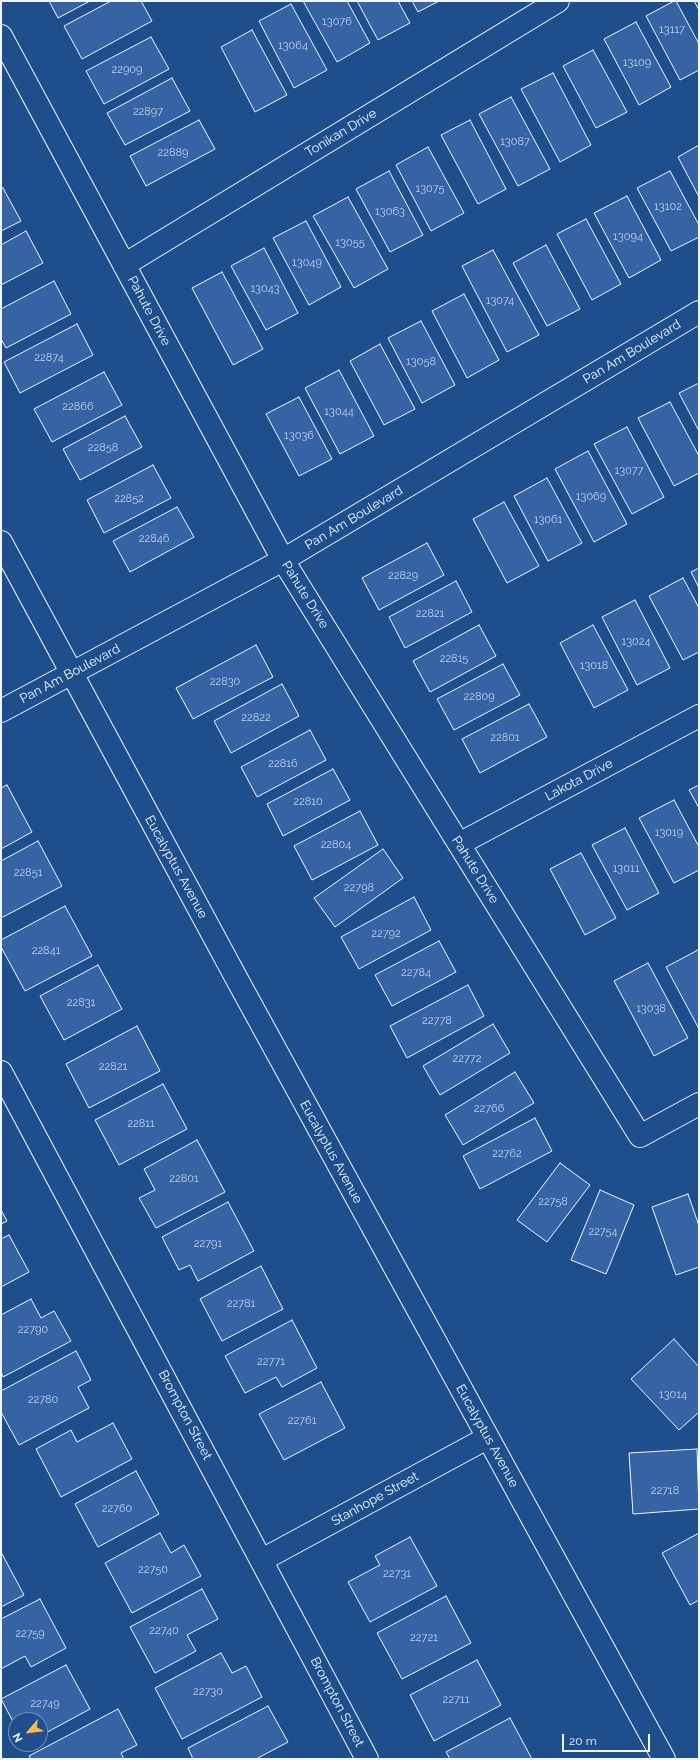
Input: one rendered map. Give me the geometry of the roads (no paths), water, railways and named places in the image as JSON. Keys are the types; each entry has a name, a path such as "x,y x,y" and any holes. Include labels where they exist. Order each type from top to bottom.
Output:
{"street":[{"name":"Tonikan Drive","path":"124,265 558,1"},
{"name":"Pahute Drive","path":"1,36 283,560 640,1136 699,1104"},
{"name":"Pan Am Boulevard","path":"1,711 283,560 699,312"},
{"name":"Eucalyptus Avenue","path":"1,542 664,1759"},
{"name":"Lakota Drive","path":"459,844 699,716"},
{"name":"Brompton Street","path":"1,1072 367,1759"},
{"name":"Stanhope Street","path":"262,1560 488,1438"}]}
